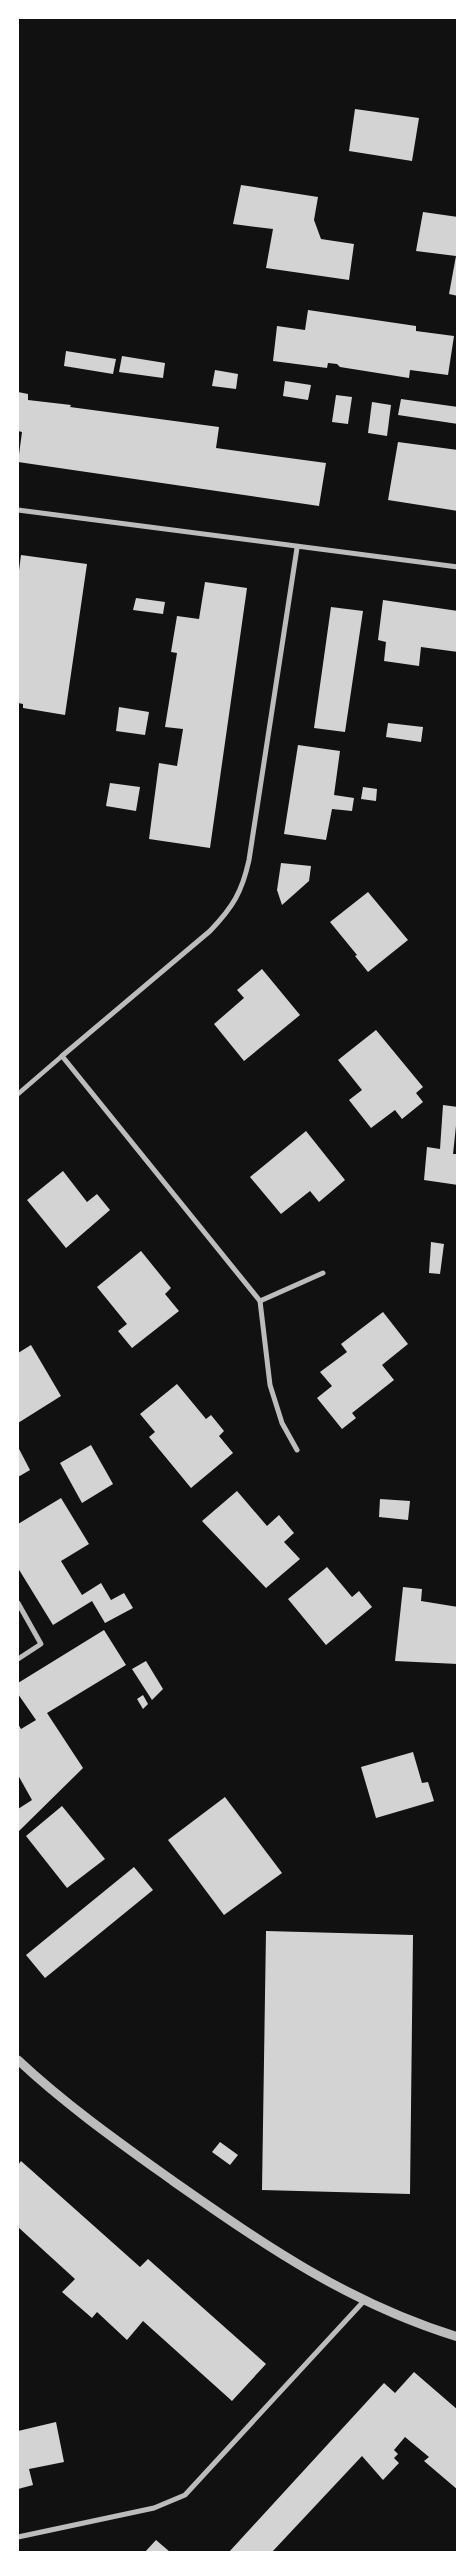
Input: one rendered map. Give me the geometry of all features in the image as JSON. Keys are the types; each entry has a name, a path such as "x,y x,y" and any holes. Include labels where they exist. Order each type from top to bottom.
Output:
{"street":[{"path":"18,510 297,548 458,567"},
{"path":"18,1094 210,932 239,896 249,860 297,548"},
{"path":"62,1056 260,1301 270,1385 282,1423 296,1450"},
{"path":"260,1301 323,1273"},
{"path":"18,1603 41,1644 18,1658"},
{"path":"18,2060 62,2099 228,2220 317,2277 363,2302 420,2326 458,2337"},
{"path":"18,2537 154,2508 185,2495 363,2302"}],"building":[{"path":"355,109 419,118 412,161 349,151"},
{"path":"241,185 318,197 314,220 321,239 354,244 349,280 266,268 273,229 233,224"},
{"path":"423,212 458,217 458,296 449,294 456,256 416,251"},
{"path":"308,310 416,326 416,331 454,336 448,375 410,370 409,378 340,367 337,364 328,363 327,368 273,361 277,326 305,330"},
{"path":"66,351 116,359 113,374 64,366"},
{"path":"122,356 165,363 163,378 119,372"},
{"path":"215,370 238,374 236,389 212,386"},
{"path":"285,381 311,385 308,400 283,396"},
{"path":"18,392 28,394 28,400 219,427 216,448 326,463 319,506 18,462 22,432 18,431"},
{"path":"336,395 352,397 348,424 332,422"},
{"path":"401,399 458,407 458,424 398,415"},
{"path":"372,402 391,405 387,436 368,433"},
{"path":"398,442 458,450 458,511 388,500"},
{"path":"21,555 87,564 65,715 23,708 23,704 18,703 18,578"},
{"path":"205,582 247,588 210,848 149,839 159,763 177,766 183,729 165,727 177,653 171,652 177,616 199,619"},
{"path":"136,598 165,602 163,614 133,610"},
{"path":"383,600 458,611 458,652 421,647 419,666 384,661 386,642 378,640"},
{"path":"331,607 363,611 345,732 314,728"},
{"path":"119,707 149,712 145,735 116,731"},
{"path":"388,723 423,727 421,742 386,737"},
{"path":"298,745 340,751 334,795 354,798 352,811 332,809 326,840 284,834"},
{"path":"110,783 140,787 136,811 106,806"},
{"path":"363,787 377,789 376,801 361,799"},
{"path":"281,863 311,866 309,881 282,905 277,890"},
{"path":"368,892 408,940 368,972 355,956 357,955 330,922"},
{"path":"262,969 300,1015 244,1061 214,1024 244,998 237,990"},
{"path":"376,1030 423,1087 416,1093 423,1102 402,1119 395,1110 371,1128 349,1100 362,1090 338,1060"},
{"path":"443,1105 458,1107 453,1154 458,1154 458,1185 424,1180 427,1147 440,1149"},
{"path":"306,1131 345,1180 319,1202 310,1191 281,1214 250,1177"},
{"path":"63,1171 87,1202 97,1194 110,1210 66,1248 27,1200"},
{"path":"431,1242 444,1244 440,1274 429,1273"},
{"path":"141,1251 171,1288 165,1294 179,1311 132,1348 118,1331 127,1324 97,1287"},
{"path":"383,1312 408,1344 382,1365 394,1380 352,1413 356,1418 342,1429 317,1398 332,1386 320,1372 347,1352 341,1344"},
{"path":"31,1345 61,1396 18,1423 18,1353"},
{"path":"177,1384 206,1419 211,1415 224,1431 219,1436 233,1453 191,1488 149,1437 155,1432 140,1414"},
{"path":"91,1445 113,1484 82,1503 60,1463"},
{"path":"18,1447 30,1470 18,1477"},
{"path":"237,1491 267,1526 279,1515 294,1533 284,1542 300,1559 266,1588 202,1521"},
{"path":"61,1498 89,1544 61,1561 82,1595 101,1583 111,1600 124,1593 133,1608 105,1623 92,1601 53,1625 18,1568 18,1524"},
{"path":"380,1499 410,1501 408,1520 379,1517"},
{"path":"327,1567 352,1597 359,1591 372,1607 326,1645 288,1599"},
{"path":"403,1587 422,1589 421,1601 458,1607 458,1664 395,1661"},
{"path":"104,1630 126,1665 47,1713 83,1768 18,1832 18,1809 32,1800 18,1775 18,1724 21,1729 36,1720 18,1694 18,1683"},
{"path":"146,1661 163,1689 152,1700 132,1669"},
{"path":"143,1695 148,1704 143,1709 137,1699"},
{"path":"413,1752 422,1783 428,1782 434,1801 376,1818 361,1767"},
{"path":"225,1797 282,1873 224,1915 168,1840"},
{"path":"62,1806 105,1859 67,1888 26,1836"},
{"path":"134,1867 153,1890 45,1978 26,1955"},
{"path":"266,1931 413,1935 410,2194 262,2190"},
{"path":"220,2142 238,2155 230,2165 212,2152"},
{"path":"21,2161 140,2267 148,2259 266,2364 232,2401 143,2321 127,2340 97,2312 92,2318 62,2292 75,2279 18,2227 18,2165"},
{"path":"414,2372 458,2410 458,2490 424,2461 429,2457 405,2437 394,2450 398,2454 394,2458 399,2463 383,2480 362,2456 272,2552 229,2552 384,2383 395,2393"},
{"path":"56,2422 64,2462 29,2469 33,2485 18,2489 18,2431"},
{"path":"156,2540 170,2552 145,2552"}]}
